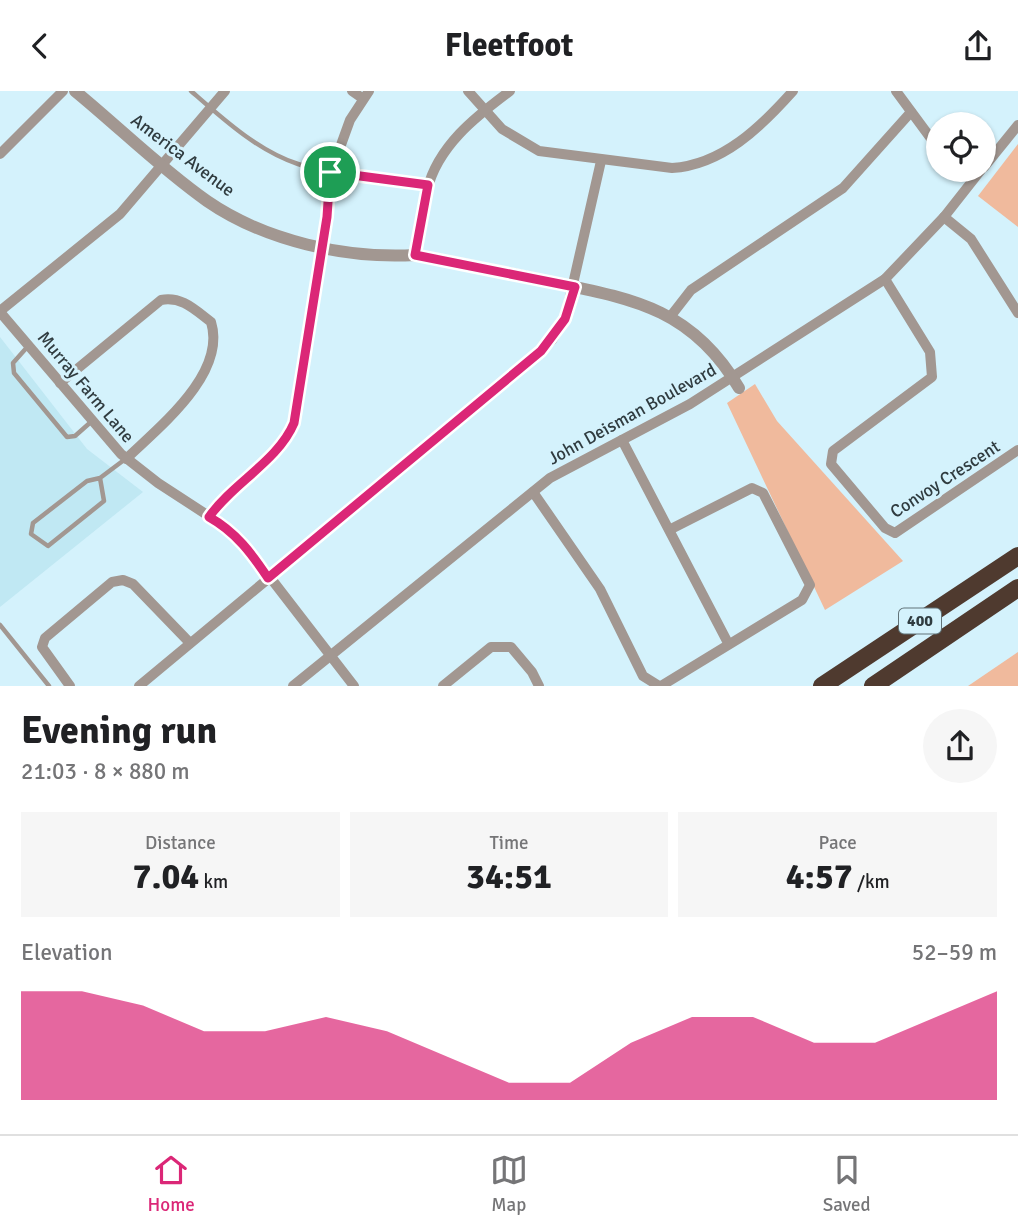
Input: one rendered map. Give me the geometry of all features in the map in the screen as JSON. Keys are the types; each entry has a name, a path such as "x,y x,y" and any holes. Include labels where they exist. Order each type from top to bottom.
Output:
{"highway":[{"name":"400","path":"822,686 1018,556"},
{"name":"400","path":"873,686 1018,588"}],"street":[{"path":"0,154 63,91"},
{"name":"America Avenue","path":"75,91 162,165 220,208 282,236 320,247 379,257 415,255 634,299 670,317 707,346 739,388"},
{"path":"0,311 120,214 225,91"},
{"path":"209,517 223,499 283,444 294,423 301,396 320,247 327,217 330,172 341,139 365,95 352,91"},
{"path":"468,91 502,129 539,151 672,168 695,166 734,146 771,117 793,91"},
{"path":"415,255 428,185 445,150 484,111 510,91"},
{"path":"896,91 926,132"},
{"path":"670,317 691,290 843,188 911,112"},
{"name":"John Deisman Boulevard","path":"996,150 1018,125"},
{"path":"139,686 535,357 552,340 565,319 575,287 601,161"},
{"name":"John Deisman Boulevard","path":"293,686 533,492 582,459 690,404 885,279 944,217 969,182"},
{"path":"944,217 971,239 1018,313"},
{"name":"Convoy Crescent","path":"885,279 930,352 932,377 833,451 831,464 885,528 895,533 1018,450"},
{"path":"60,383 161,300 174,298 211,322 213,341 199,382 181,405 126,459"},
{"name":"Murray Farm Lane","path":"0,311 126,459 221,524 249,550 268,578 355,686"},
{"path":"622,440 671,529 727,643"},
{"path":"533,492 600,589 643,676 660,686 802,600 810,585 763,493 752,488 671,529"},
{"path":"70,686 46,657 41,647 44,638 112,582 123,580 133,584 190,643"},
{"path":"443,686 491,647 511,647 539,686"}],"lane":[{"path":"191,91 261,147 297,164 330,172 428,185"},
{"path":"30,344 13,363 14,373 67,437 75,436 92,421"},
{"path":"100,478 104,501 48,546 31,534 33,523 86,481 100,478 126,459"},
{"path":"0,625 49,686"}],"shaded area":[{"path":"1018,144 1018,227 978,196 989,182 996,182 996,173"},
{"path":"0,337 87,449 143,492 0,607"},
{"path":"755,384 777,421 903,561 825,610 727,403"},
{"path":"1018,652 1018,686 968,686"}],"route":[{"path":"330,172 428,185 415,255 575,287 565,319 552,340 541,351 268,578 249,550 221,524 209,517 223,499 283,444 294,423 301,396 320,247 327,217 330,172"}]}
